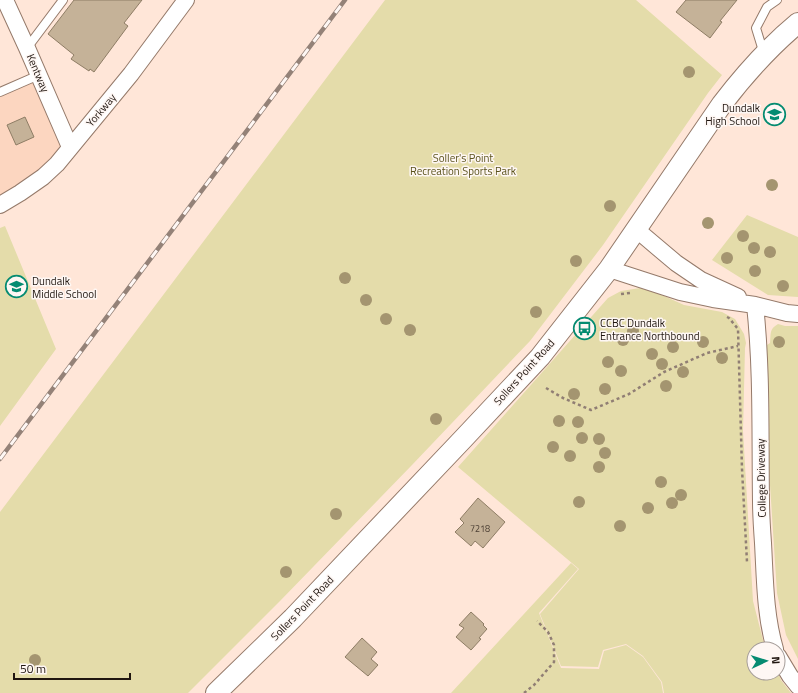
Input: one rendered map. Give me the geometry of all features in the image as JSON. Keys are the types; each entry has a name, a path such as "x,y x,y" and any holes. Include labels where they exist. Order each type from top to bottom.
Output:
{"street":[{"name":"Kentway","path":"5,0 70,147"},
{"name":"Yorkway","path":"0,205 43,178 57,164 131,74 186,0"},
{"name":"Sollers Point Road","path":"216,693 292,618 458,445 535,362 609,269 722,104 764,55 798,23"},
{"path":"636,230 676,263 701,280 756,305"},
{"path":"609,269 680,292 798,314"},
{"name":"College Driveway","path":"756,305 760,376 761,502 765,582 770,632 773,641"},
{"path":"786,669 798,686"}],"lane":[{"path":"27,48 63,0"},
{"path":"764,55 756,28 768,7 777,0"},
{"path":"0,92 39,75"}],"path":[{"path":"621,294 637,292"},
{"path":"723,316 729,318 738,329 742,476 747,569"},
{"path":"546,388 563,398 591,410 629,394 664,372 706,353 738,346"},
{"path":"524,693 534,685 554,662 554,645 548,632 537,620"}],"shaded area":[{"path":"34,80 65,148 24,186 0,197 0,95"}],"green space":[{"name":"Soller's Point Recreation Sports Park","path":"385,0 636,0 722,75 603,245 530,341 281,600 188,693 0,693 0,512"},
{"path":"747,215 798,237 798,297 768,295 712,260"},
{"name":"Dundalk Middle School","path":"5,226 56,349 0,426 0,228"},
{"path":"640,288 662,295 684,305 722,312 735,319 744,334 746,343 743,431 753,601 763,641 746,641 746,681 782,681 791,693 664,693 662,682 643,656 626,644 603,650 598,667 561,666 540,614 579,569 458,467 608,298 621,291"},
{"path":"778,324 785,326 798,326 798,659 786,635 777,593 767,439 767,345 770,343 772,330"},
{"path":"571,563 578,569 539,613 561,668 599,669 604,651 626,645 643,657 661,682 663,693 451,693"}],"building":[{"path":"74,0 142,0 124,23 128,26 94,72 90,69 89,71 71,59 74,55 48,34"},
{"path":"686,0 737,0 720,21 722,22 710,38 676,12"},
{"path":"25,117 34,137 16,145 7,125"},
{"path":"478,498 505,522 483,548 475,541 471,546 455,532 464,523 460,519"},
{"path":"471,612 484,624 483,625 487,629 479,638 481,639 471,650 456,637 464,628 459,625"},
{"path":"362,638 377,652 371,659 378,665 368,676 345,657"}],"railway":[{"path":"0,459 345,0"}],"place":[{"name":"Dundalk High School","path":"775,114"},
{"name":"Dundalk Middle School","path":"17,287"},
{"name":"CCBC Dundalk Entrance Northbound","path":"585,329"}]}
